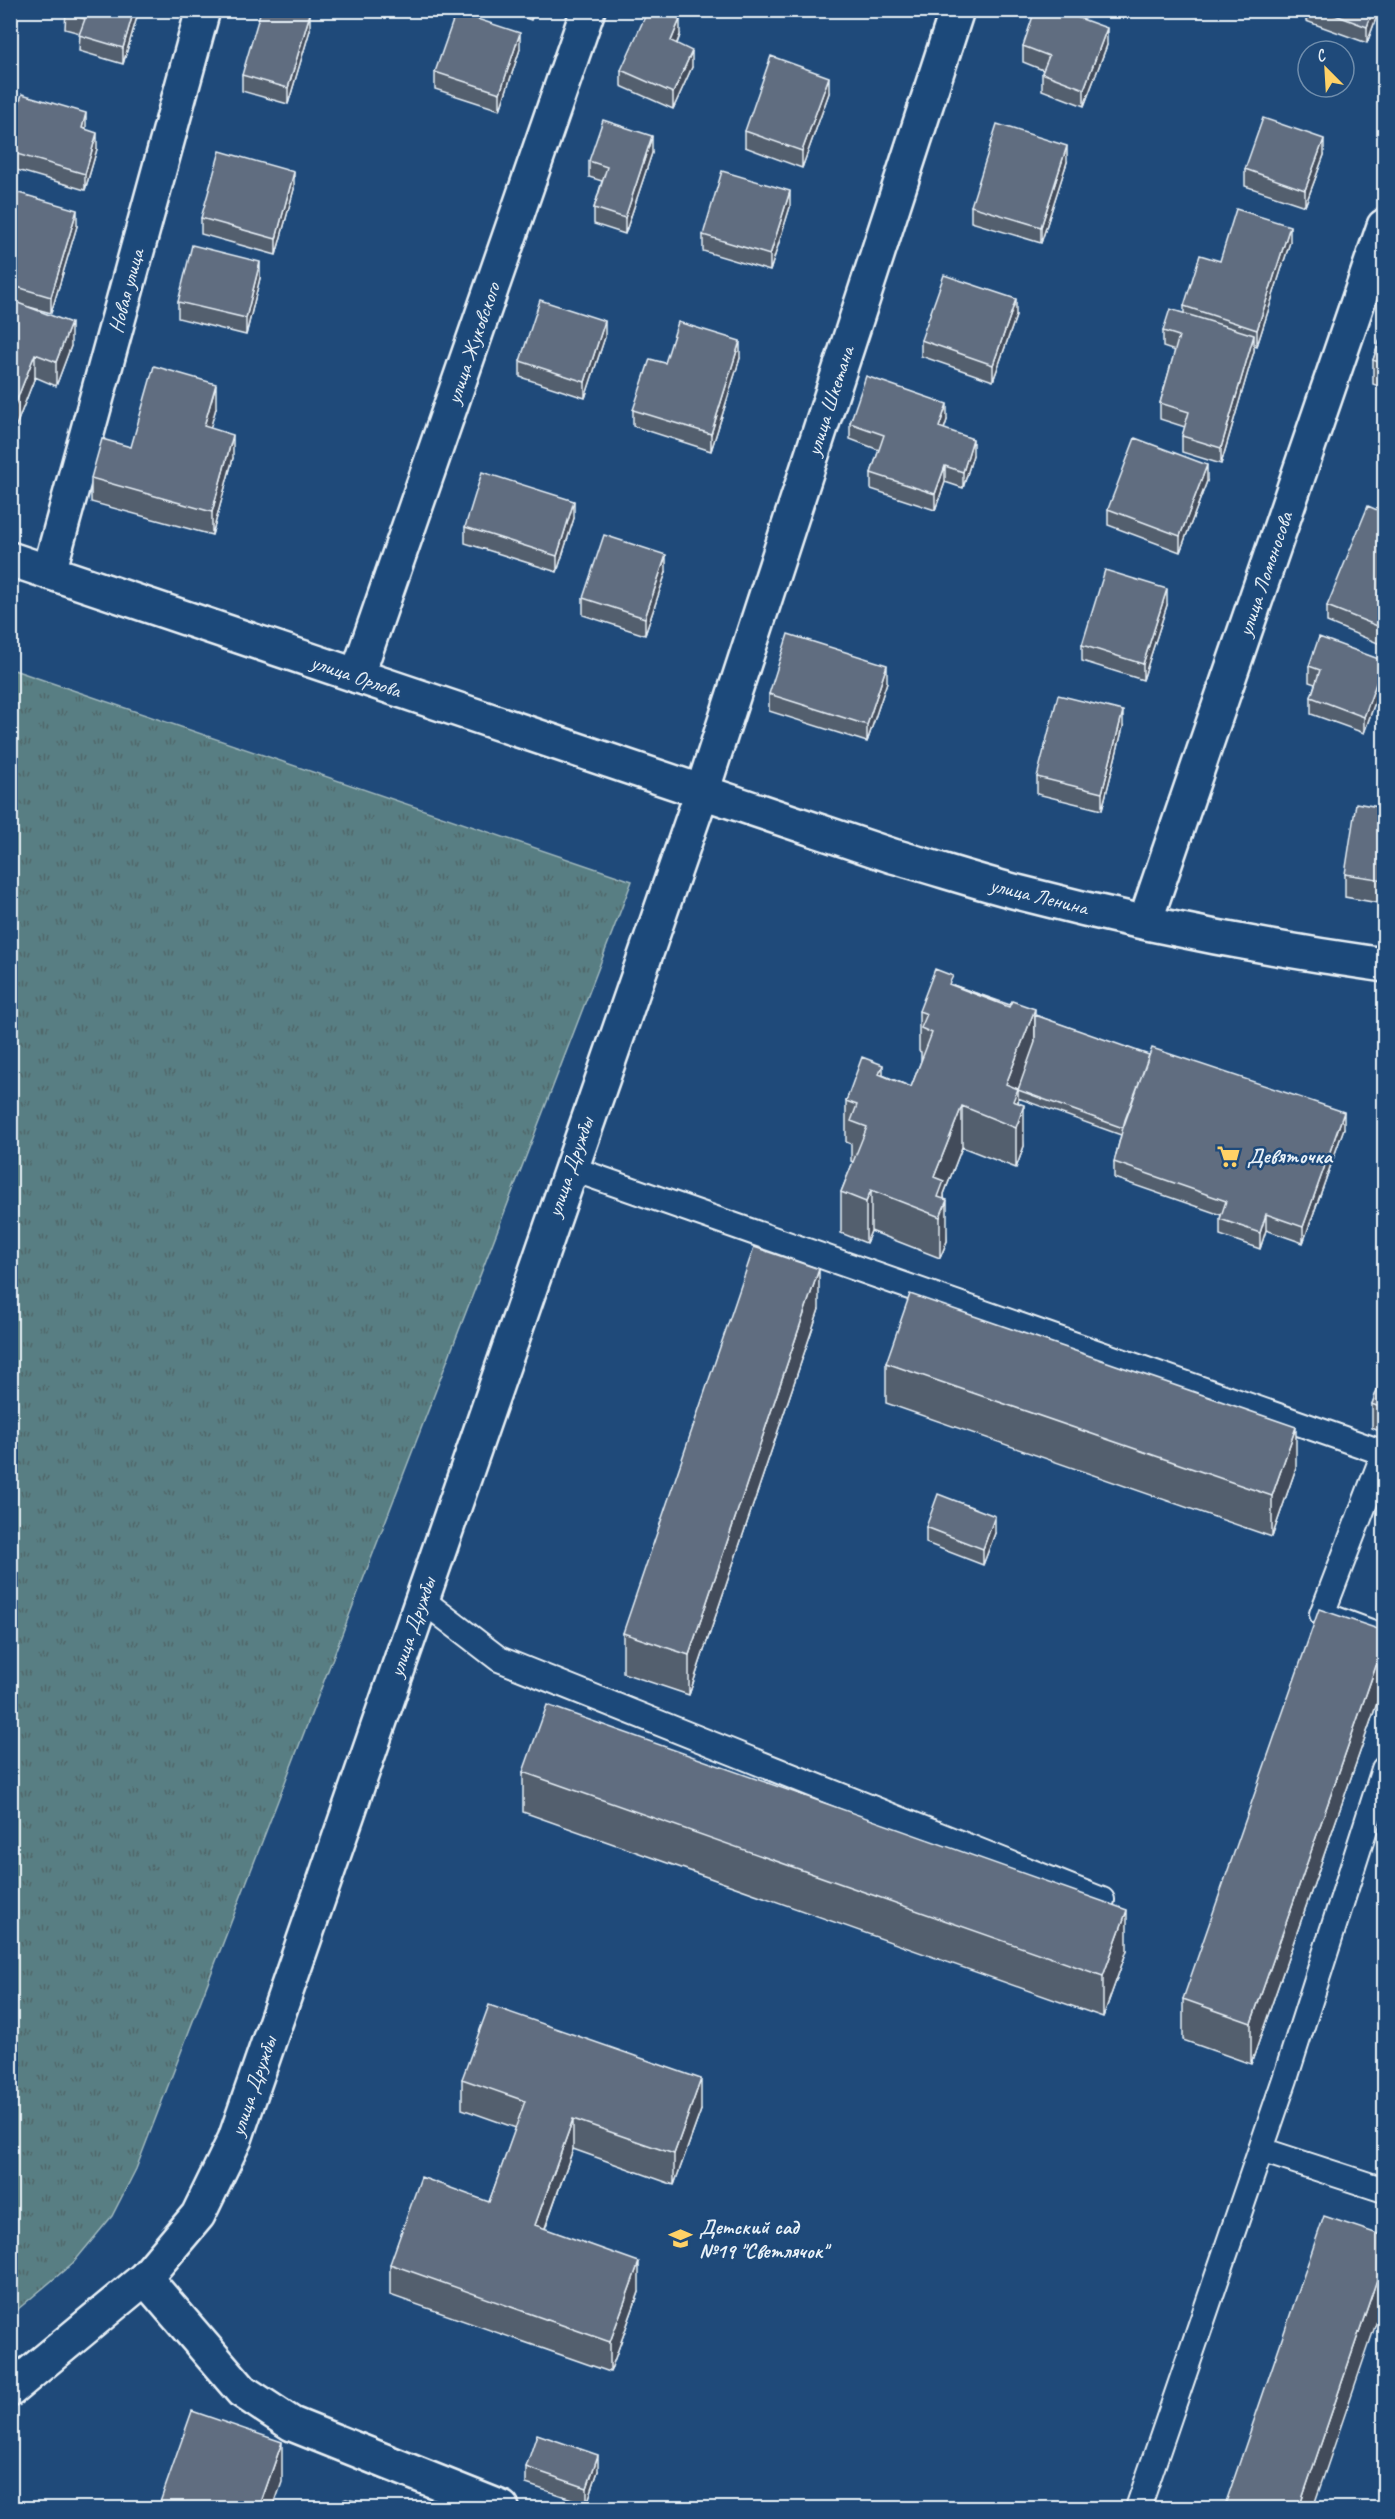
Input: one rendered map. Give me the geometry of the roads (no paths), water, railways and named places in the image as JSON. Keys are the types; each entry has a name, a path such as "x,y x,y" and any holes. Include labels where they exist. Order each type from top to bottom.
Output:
{"street":[{"name":"Новая улица","path":"49,572 203,10"},
{"name":"улица Жуковского","path":"357,676 588,10"},
{"name":"улица Шкетана","path":"702,792 957,10"},
{"name":"улица Ломоносова","path":"1145,922 1384,226"},
{"name":"улица Орлова","path":"10,559 702,792"},
{"name":"улица Ленина","path":"702,792 904,859 1021,893 1145,922 1334,958 1384,965"},
{"name":"улица Дружбы","path":"10,2390 145,2278 198,2215 234,2139 702,792"},
{"path":"145,2278 242,2391 292,2424 502,2508"}],"lane":[{"path":"570,1168 1384,1453 1322,1614 1384,1637"},
{"path":"421,1599 499,1659 1102,1900"},
{"path":"1138,2508 1261,2150 1384,1769"},
{"path":"1261,2150 1384,2190"}],"place":[{"name":"Девяточка","path":"1229,1156"},
{"name":"Детский сад №19 \"Светлячок\"","path":"681,2239"}]}
